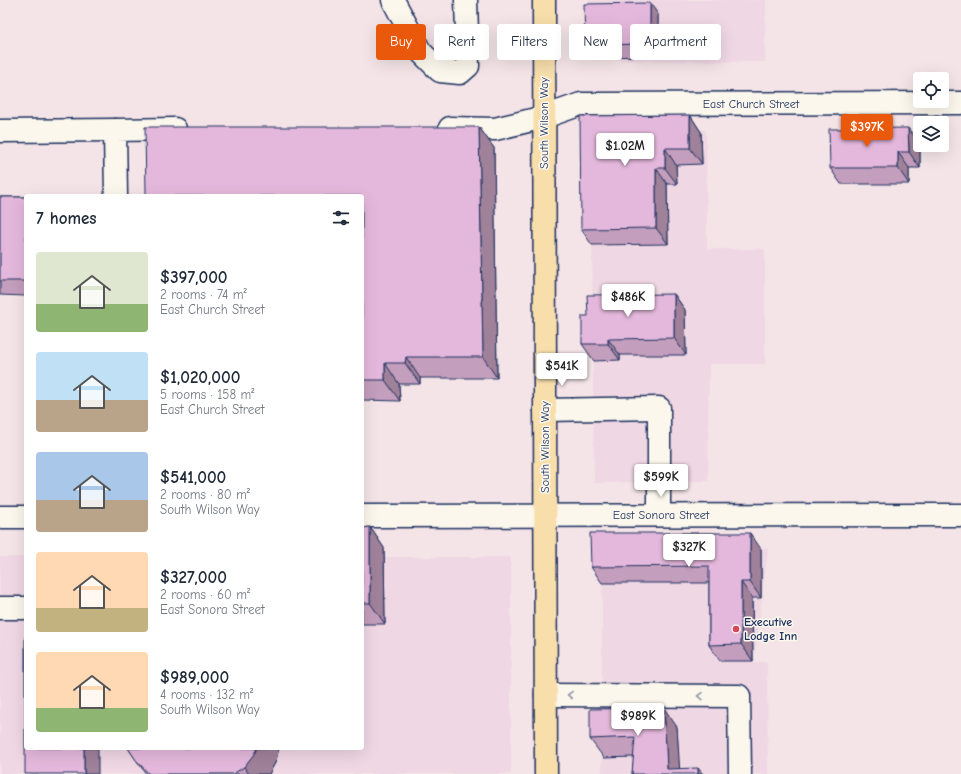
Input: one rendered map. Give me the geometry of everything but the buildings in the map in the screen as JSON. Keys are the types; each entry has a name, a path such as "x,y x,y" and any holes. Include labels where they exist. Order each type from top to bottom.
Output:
{"main road":[{"name":"South Wilson Way","path":"544,0 546,774"}],"street":[{"path":"393,0 420,51 440,71 460,73 468,66 466,0"},
{"name":"East Church Street","path":"432,128 495,129 581,104 961,103"},
{"path":"0,131 194,129"},
{"path":"115,130 116,194"},
{"path":"545,410 659,408 659,515"},
{"name":"East Sonora Street","path":"364,516 961,515"},
{"path":"0,517 24,516"},
{"path":"0,608 24,608"},
{"path":"546,695 739,696 740,774"}],"shaded area":[{"path":"589,0 766,0 765,62 590,60 622,60 622,24 589,24"},
{"path":"591,130 706,130 707,249 765,249 765,364 709,364 708,481 594,483"},
{"path":"768,548 754,662 767,662 768,774 602,774 602,549"},
{"path":"0,557 24,557 24,750 364,750 364,557 511,557 511,774 0,774"}],"place":[{"name":"Executive Lodge Inn","path":"736,629"}]}
